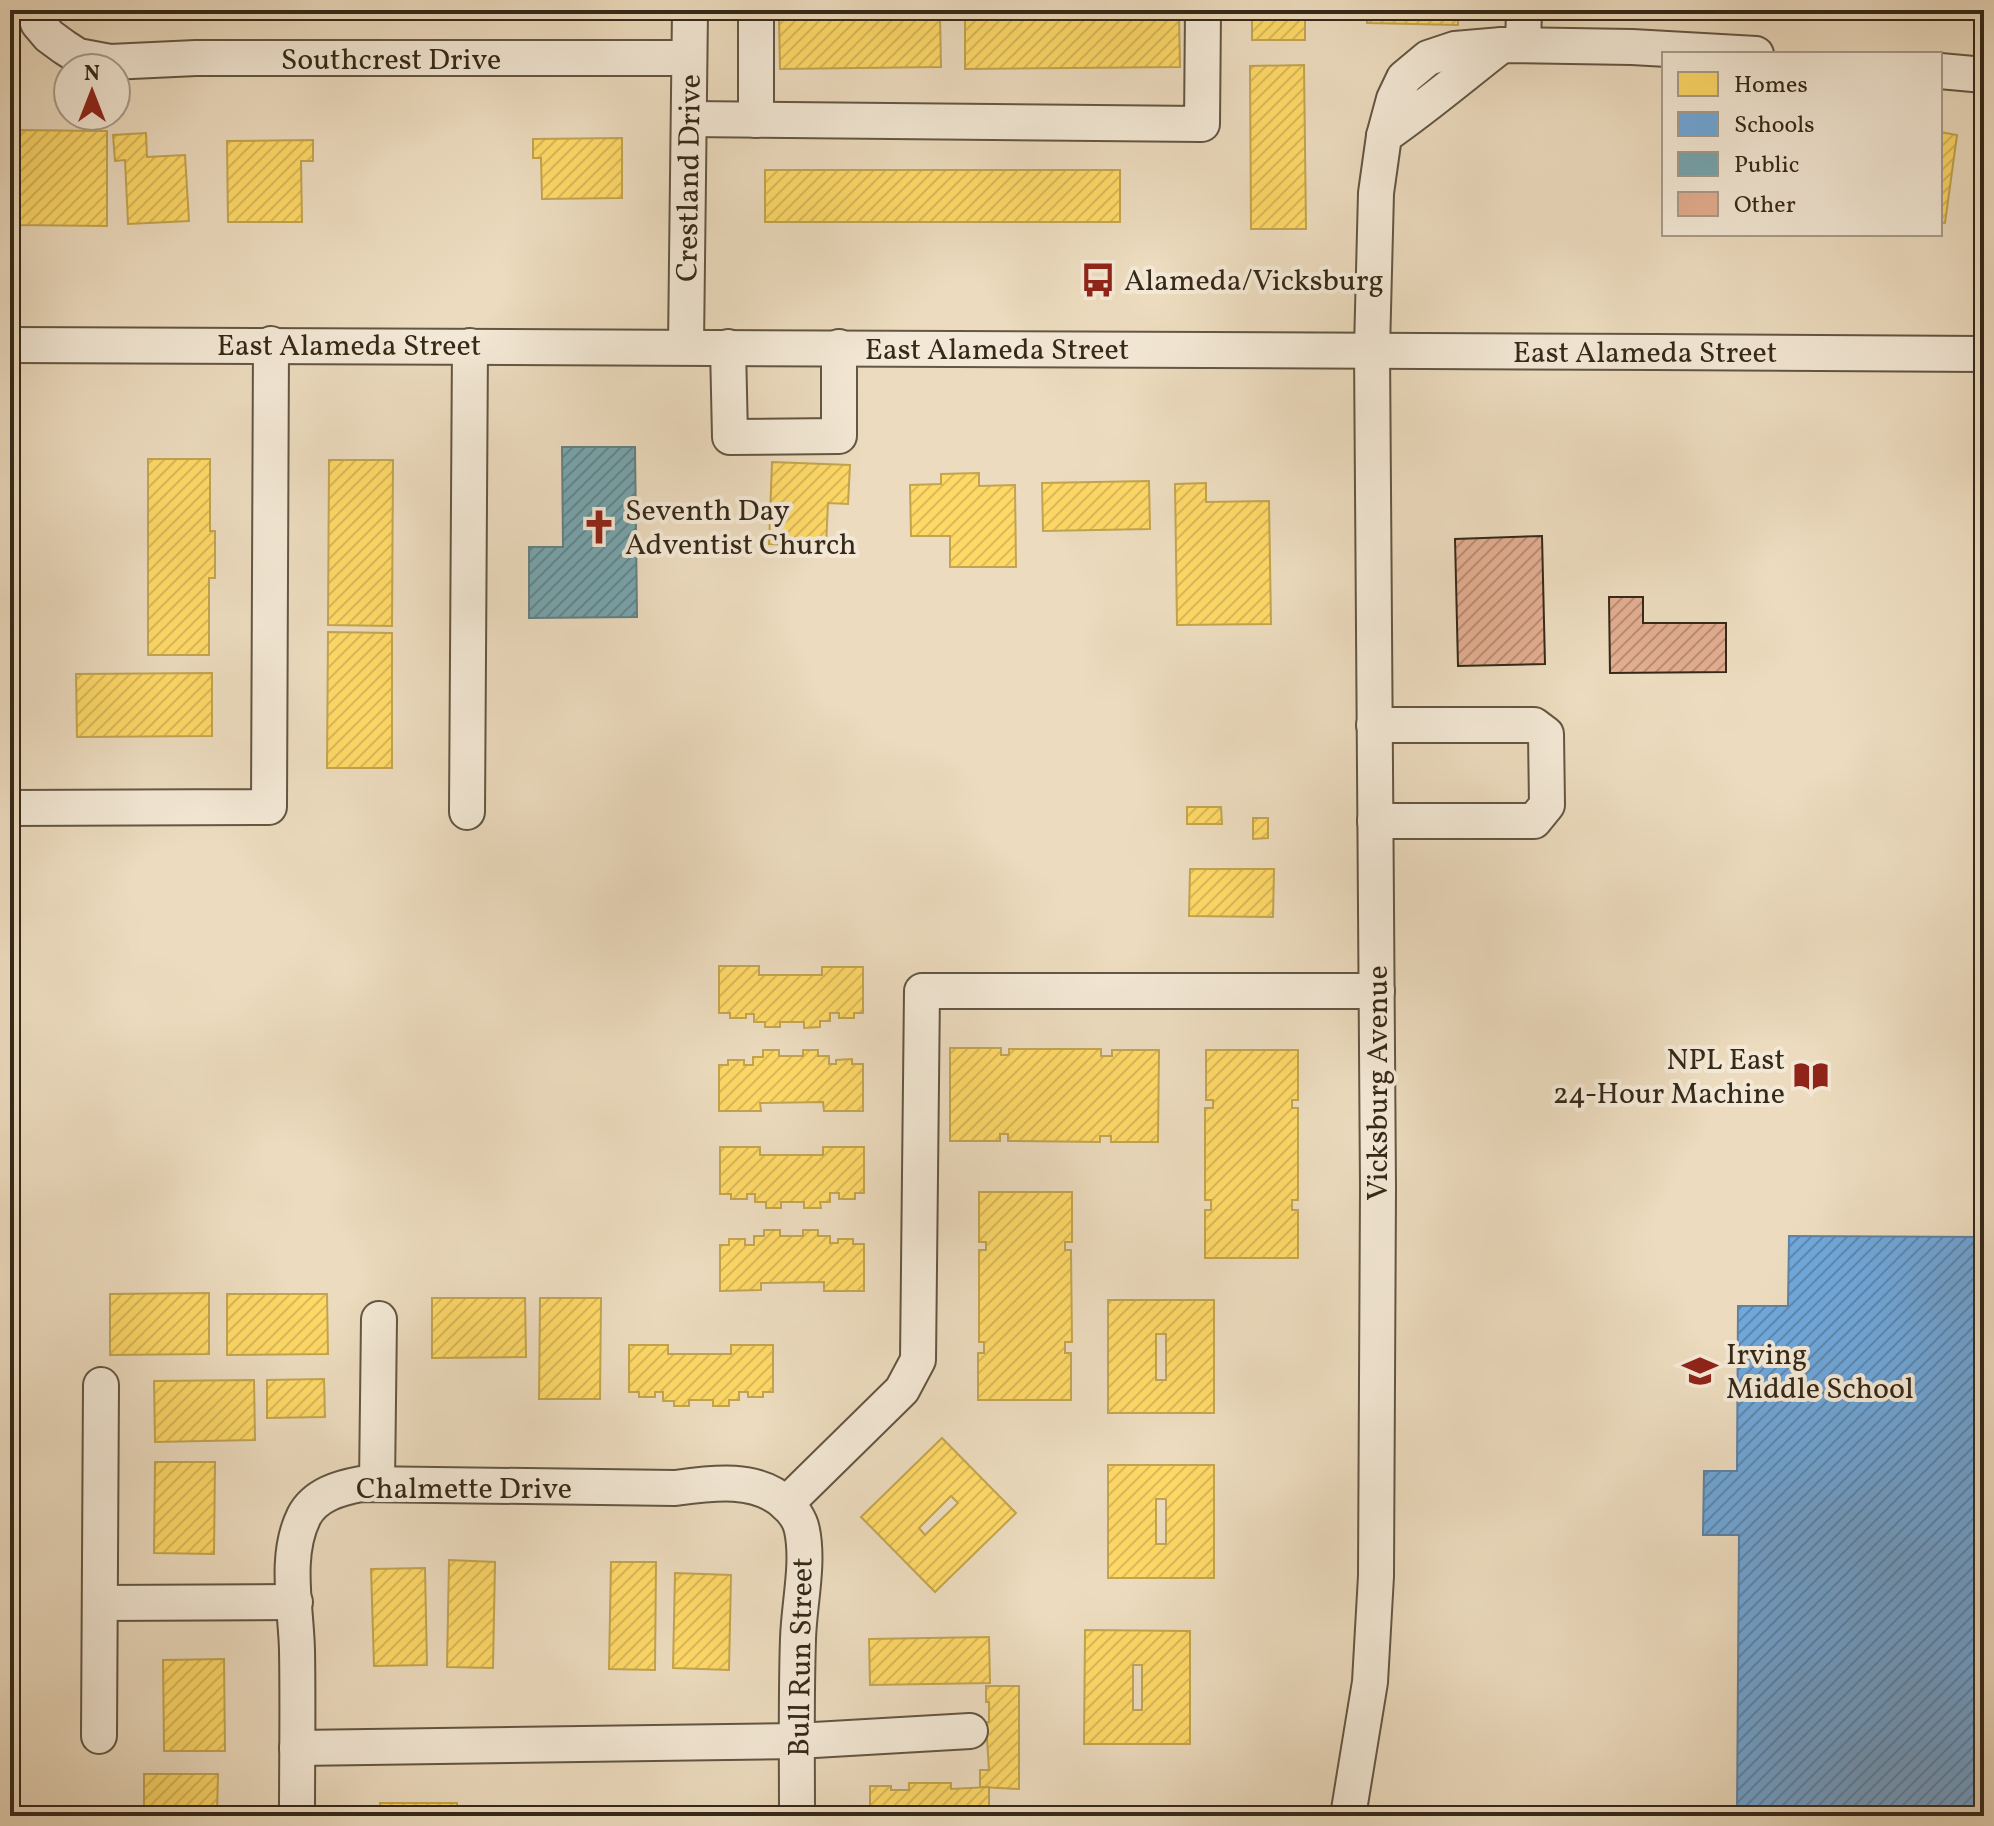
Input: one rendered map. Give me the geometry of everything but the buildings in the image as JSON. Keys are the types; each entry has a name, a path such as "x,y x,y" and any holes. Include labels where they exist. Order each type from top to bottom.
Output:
{"street":[{"name":"Southcrest Drive","path":"34,10 38,23 49,36 78,56 92,60 689,58"},
{"name":"Crestland Drive","path":"686,346 690,10"},
{"path":"756,10 756,120"},
{"path":"689,119 1202,124 1203,10"},
{"path":"1513,45 1524,10"},
{"name":"Vicksburg Avenue","path":"1348,1816 1370,1682 1376,1576 1377,991 1372,349 1376,193 1384,136 1394,99 1404,78 1428,58 1455,49 1513,45 1730,52"},
{"path":"1942,71 1984,75"},
{"path":"10,808 269,807 271,344"},
{"name":"East Alameda Street","path":"10,345 1984,354"},
{"path":"467,812 470,346"},
{"path":"728,347 730,437 839,436 839,347"},
{"path":"1374,725 1534,725 1546,734 1547,805 1534,821 1375,821"},
{"path":"786,1504 902,1390 918,1360 922,991 1377,991"},
{"path":"377,1483 379,1319"},
{"path":"99,1736 101,1385"},
{"name":"Chalmette Drive","path":"297,1816 293,1555 305,1513 328,1493 377,1483 675,1488 713,1483 755,1488 776,1496 786,1504"},
{"name":"Bull Run Street","path":"786,1504 802,1530 803,1555 798,1639 797,1816"},
{"path":"100,1603 295,1602"},
{"path":"297,1748 797,1741 970,1731"}],"place":[{"name":"Alameda/Vicksburg","path":"1098,280"},
{"name":"Seventh Day Adventist Church","path":"599,527"},
{"name":"NPL East 24-Hour Machine","path":"1811,1076"},
{"name":"Irving Middle School","path":"1700,1371"}]}
